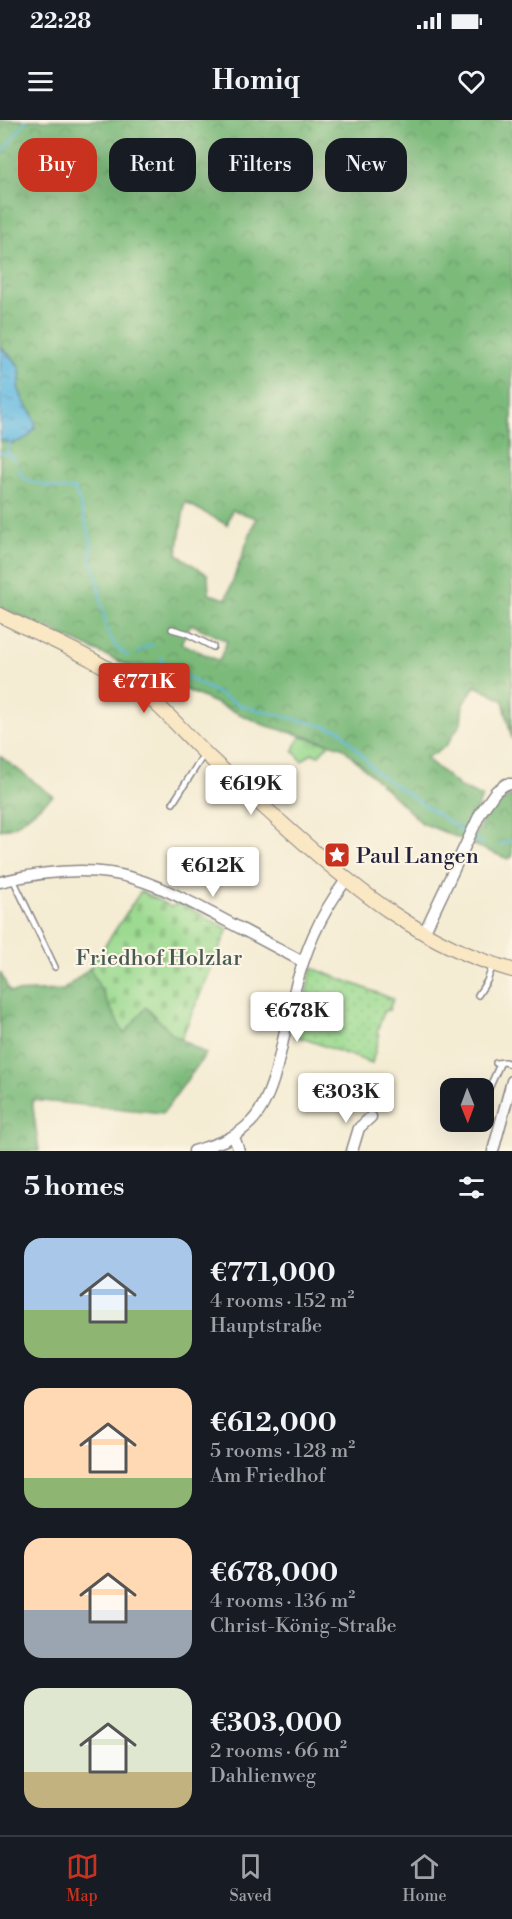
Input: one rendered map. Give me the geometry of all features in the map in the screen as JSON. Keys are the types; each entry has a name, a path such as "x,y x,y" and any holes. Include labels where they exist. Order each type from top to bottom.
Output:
{"main road":[{"path":"0,615 126,680 160,706 205,753 346,879 397,918 454,950 512,970"}],"street":[{"path":"424,933 481,813 495,791 506,784 512,784"},
{"path":"0,882 45,873 76,871 130,877 168,891 303,962"},
{"path":"194,1151 234,1137 263,1106 271,1088 309,942 346,879"},
{"path":"492,1151 512,1081"},
{"path":"352,1151 359,1128 371,1118"},
{"path":"234,1137 239,1151"}],"lane":[{"path":"172,629 213,647"},
{"path":"172,802 205,753"},
{"path":"13,879 55,967"},
{"path":"478,995 493,965"},
{"path":"492,1078 498,1063 505,1062 512,1065"}],"green space":[{"path":"0,120 512,120 512,739 503,700 475,686 463,704 461,723 446,746 426,758 460,787 482,797 464,840 422,823 342,747 264,725 162,679 141,665 129,666 0,607 0,440 12,444 33,413 24,402 18,387 21,374 18,364 0,347","holes":["185,502 227,525 232,510 256,518 226,599 209,594 208,575 177,554","191,624 227,641 219,661 181,643"]},
{"path":"300,737 328,745 318,756 312,753 302,761 293,751"},
{"path":"0,756 53,796 15,826 0,830"},
{"path":"512,795 512,857 508,859 471,844 487,811"},
{"name":"Friedhof Holzlar","path":"141,891 171,907 180,903 228,929 181,1039 146,1007 124,1034 90,968"},
{"path":"90,968 124,1034 145,1007 174,1035 206,1054 163,1113 32,1100 39,1151 0,1151 0,972 10,992 63,990"},
{"path":"312,968 393,999 389,1010 384,1011 377,1032 379,1036 372,1063 296,1036"}],"water":[{"path":"0,347 20,368 18,387 35,423 32,432 14,443 0,440"}],"waterway":[{"path":"0,156 26,120"},
{"path":"11,441 7,450 14,461"},
{"path":"0,452 8,455"},
{"path":"18,467 23,478 54,488 74,489 92,544 90,548 92,553 89,558 94,564 107,631 116,647 128,656"},
{"path":"137,653 149,645 153,646"},
{"path":"161,658 162,664 242,706 340,730 377,773 464,832"},
{"path":"474,839 482,843"},
{"path":"500,844 512,840"}],"place":[{"name":"Paul Langen","path":"337,855"}]}
